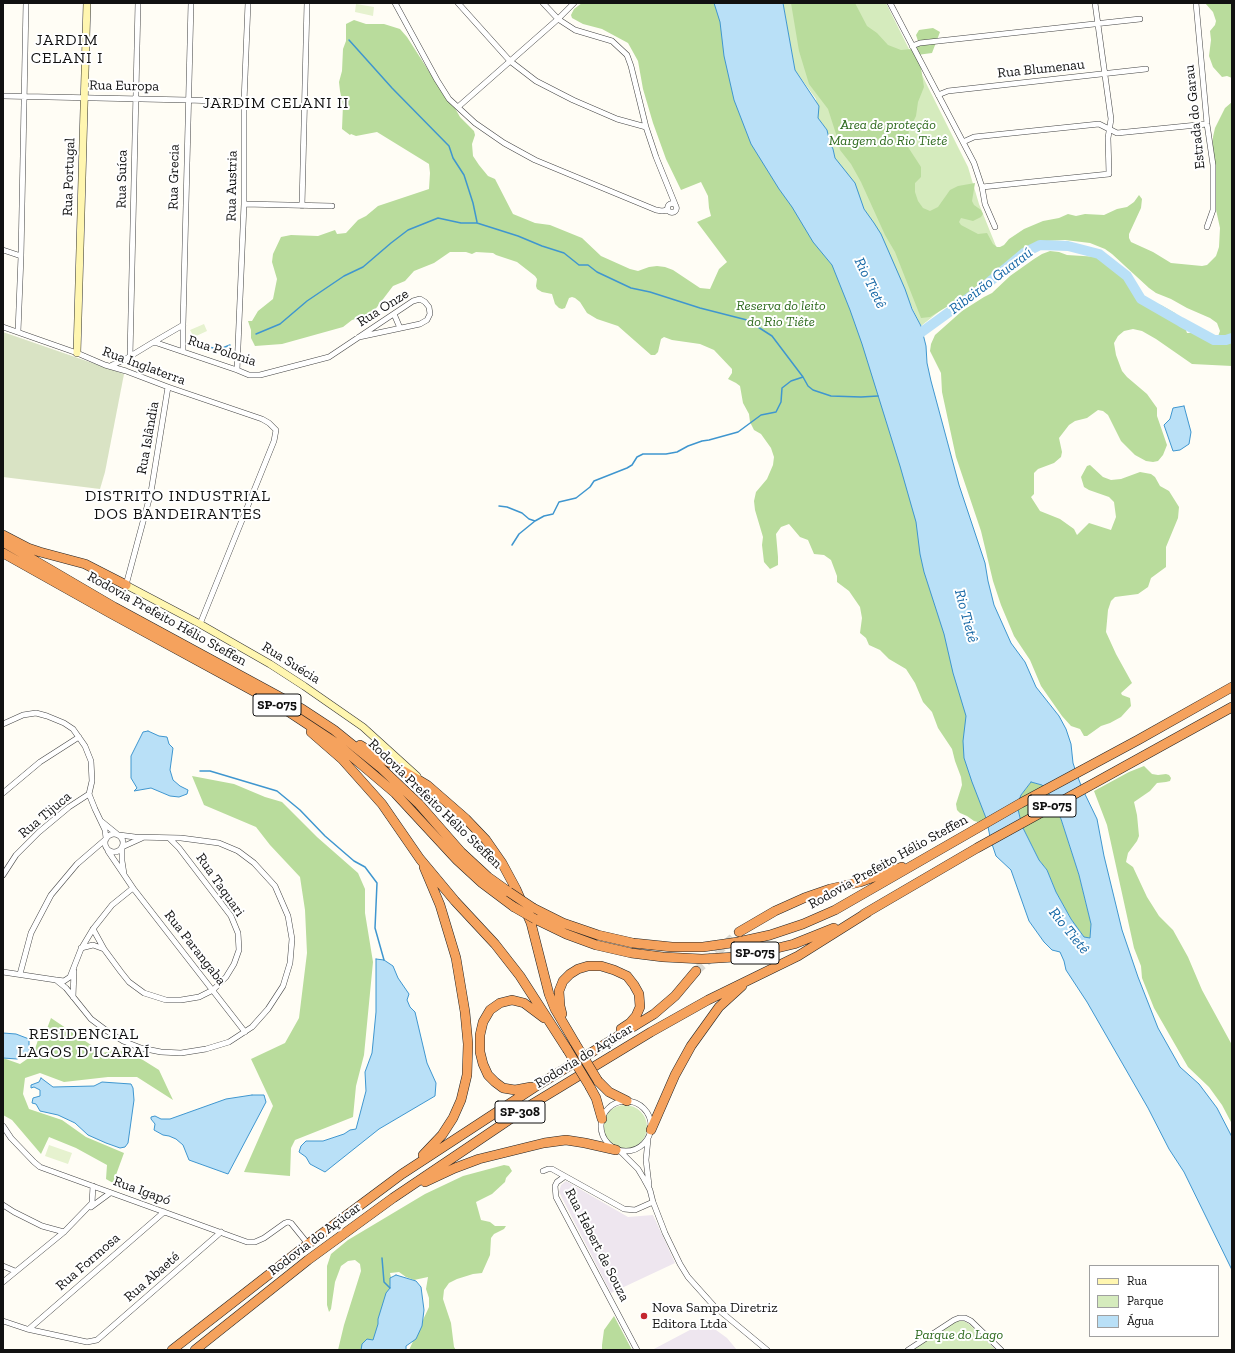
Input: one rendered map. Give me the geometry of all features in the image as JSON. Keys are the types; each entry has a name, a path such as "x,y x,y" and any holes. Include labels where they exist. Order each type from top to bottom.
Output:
{"highway":[{"path":"3,535 34,550 85,564 126,585"},
{"name":"Rodovia Prefeito Hélio Steffen","path":"3,542 114,607 296,705 334,730 381,768 419,804 461,852 488,877 533,908 563,923 598,935 633,943 672,947 703,947 738,942 770,935 803,924 835,910 953,842 1232,687"},
{"name":"Rodovia Prefeito Hélio Steffen","path":"3,553 286,710 336,743 395,793 457,860 482,883 514,907 566,934 596,945 638,954 702,959 735,957 794,944 847,923 959,858 1232,707"},
{"path":"286,710 342,759 364,782 382,804 420,859 455,901 495,944 520,976 590,1087 596,1098 602,1119"},
{"path":"334,730 427,784 466,819 486,840 502,863 516,889 531,923 549,994 555,1009 598,1081 609,1092 627,1101"},
{"path":"402,1174 432,1147 442,1135 453,1118 461,1100 467,1075 468,1044 465,1012 456,958 440,905 420,859"},
{"path":"739,932 775,911 804,898 830,889 860,882 924,860"},
{"name":"Rodovia do Açúcar","path":"195,1350 308,1260 462,1150 566,1084 677,1018 708,1000 798,956 868,912"},
{"path":"566,1027 560,1006 559,991 563,981 570,974 588,966 601,966 627,976 639,994 640,1007 636,1016 630,1023 616,1032 597,1048"},
{"name":"Rodovia do Açúcar","path":"172,1350 308,1244 402,1174 535,1087 654,1014 675,996 696,971"},
{"path":"650,1133 675,1075 691,1046 719,1007 751,979"},
{"path":"535,1087 515,1090 503,1088 488,1075 480,1052 480,1035 483,1022 490,1010 500,1003 512,1000 524,1003 551,1023"},
{"path":"393,1198 438,1175 479,1159 544,1143 566,1140 618,1150"}],"street":[{"path":"18,332 26,3"},
{"name":"Rua Portugal","path":"77,353 87,3"},
{"name":"Rua Suíca","path":"130,356 138,3"},
{"name":"Rua Grecia","path":"183,351 191,3"},
{"name":"Rua Austria","path":"237,370 244,204 244,102 248,3"},
{"path":"302,206 307,3"},
{"path":"396,3 437,80 449,99 475,123 504,143 535,160 656,210 668,210 675,212 677,208 646,128 627,55 612,41 575,30 558,19 543,3"},
{"path":"458,3 510,61 536,81 573,100 617,119 646,128"},
{"path":"458,107 558,19 574,3"},
{"path":"890,3 974,163 982,187 985,204 995,227"},
{"path":"982,187 1109,174 1108,138 1111,119 1095,3"},
{"name":"Estrada do Garau","path":"1196,3 1207,124 1213,165 1213,210 1207,227"},
{"path":"912,46 920,43 1140,19"},
{"name":"Rua Blumenau","path":"938,95 948,91 1146,69"},
{"name":"Rua Europa","path":"3,96 136,98 244,102"},
{"path":"963,142 974,137 1099,124 1117,133 1207,124"},
{"path":"244,204 332,206"},
{"path":"3,250 21,256"},
{"name":"Rua Onze","path":"329,357 413,301 420,299 429,307 430,314 427,320 420,324 359,338"},
{"path":"394,314 400,328"},
{"path":"111,366 118,364 183,325"},
{"name":"Rua Inglaterra","path":"3,327 77,353 105,365 262,419 276,430 274,442 200,624"},
{"name":"Rua Polonia","path":"152,343 162,344 249,375 260,376 329,357"},
{"name":"Rua Islândia","path":"126,585 151,492 168,387"},
{"name":"Rua Suécia","path":"126,585 200,624 270,664 327,701 363,727 427,784"},
{"path":"3,724 23,715 36,713 64,723 73,729 85,746 91,761 92,781 89,794 94,809 101,821 106,838 105,844 108,850"},
{"path":"3,793 40,762 79,737"},
{"name":"Rua Tijuca","path":"3,875 16,855 39,832 69,807 89,794"},
{"path":"101,821 123,841 122,861 125,878"},
{"path":"20,974 31,933 51,895 85,856 112,834 143,837 181,838 219,843 238,851 254,863 275,886 288,916 292,939 290,963 283,986 268,1009 245,1032 229,1042 206,1049 181,1053 161,1052 141,1048 129,1043 107,1031 91,1019 66,988 56,980"},
{"path":"85,856 97,850 117,852 143,837"},
{"name":"Rua Taquari","path":"169,838 179,848 231,916 238,933 239,950 234,964 226,977 212,990"},
{"name":"Rua Parangaba","path":"108,850 125,878 245,1032"},
{"path":"3,972 56,980 67,980 75,966 81,949 93,929 112,905 133,888"},
{"path":"93,929 104,949 129,982 144,993 166,1000 181,1000 199,997 212,990"},
{"path":"81,949 93,945 104,949"},
{"path":"73,998 75,966"},
{"path":"650,1190 638,1169 618,1150 610,1146 602,1134 601,1126 605,1112 611,1106 619,1102 627,1101 635,1103 642,1107 648,1114 651,1122 646,1160 650,1190 653,1202 672,1250 680,1264 697,1288 714,1306 767,1350"},
{"name":"Rua Igapó","path":"3,1126 11,1138 40,1167 247,1242 255,1242 264,1238 285,1223 291,1223 308,1244"},
{"path":"618,1150 628,1151 637,1149 644,1144 650,1133"},
{"path":"543,1171 552,1169 564,1177"},
{"name":"Rua Hebert de Souza","path":"637,1350 556,1197 555,1186 557,1182 564,1177 624,1209 635,1210 653,1202"},
{"path":"3,1282 64,1232 82,1214 94,1199 93,1186"},
{"path":"82,1214 110,1193"},
{"path":"3,1204 14,1212 42,1226 64,1232"},
{"name":"Rua Formosa","path":"29,1329 164,1212"},
{"name":"Rua Abaeté","path":"29,1329 87,1342 97,1340 221,1232"},
{"path":"3,1266 15,1271"},
{"path":"908,1350 954,1320 965,1318 971,1321 1002,1350"},
{"path":"3,1321 29,1329"}],"shaded area":[{"path":"566,1181 628,1217 653,1215 675,1263 611,1293 559,1192 561,1185"},
{"path":"705,1322 727,1338 737,1350 652,1350"}],"green space":[{"name":"Reserva do leito do Rio Tiête","path":"582,3 722,3 849,286 929,560 990,814 985,819 978,822 974,821 957,810 956,804 962,785 952,749 938,728 932,712 923,702 915,683 906,669 889,659 880,650 869,645 866,638 860,633 862,618 860,607 849,591 837,582 837,576 831,560 824,555 814,554 808,540 800,537 789,524 781,527 776,534 778,565 770,569 764,562 762,545 763,537 755,510 754,501 756,492 767,479 773,465 774,457 771,448 761,434 754,430 750,422 749,414 743,403 740,386 728,379 732,373 732,369 714,350 700,344 672,340 664,337 661,339 658,352 655,355 651,355 618,326 597,319 587,313 580,302 575,298 569,298 565,308 559,308 555,304 552,294 542,292 537,289 537,279 535,276 517,262 493,253 476,252 472,254 466,252 450,252 434,263 414,271 405,281 393,286 374,311 365,316 352,320 343,327 282,344 255,346 251,338 251,330 248,321 252,321 258,311 273,299 277,279 272,262 273,254 281,237 291,235 318,236 335,230 337,234 346,233 358,220 366,216 378,206 429,189 429,164 377,132 356,136 350,135 342,129 343,105 339,82 342,71 343,49 346,41 346,24 354,20 366,24 384,24 400,29 407,37 432,76 451,101 460,117 474,131 475,135 472,144 473,156 488,176 495,179 513,214 535,223 550,225 582,238 601,256 630,269 638,271 649,267 665,267 673,270 700,288 710,289 719,269 727,262 697,222 711,216 708,196 701,182 681,190 666,159 653,123 643,89 638,61 628,43 602,29 583,24 572,18 571,15 574,9"},
{"name":"Area de proteção Margem do Rio Tietê","path":"783,3 886,3 968,167 979,204 1002,261 921,326 864,209 835,158 827,130 818,118 816,99 795,70"},
{"path":"791,3 855,3 867,26 877,33 888,45 901,50 911,49 919,44 916,35 919,30 933,28 940,32 932,53 917,55 916,57 921,68 924,87 918,102 916,116 909,130 908,138 908,147 921,167 921,177 915,183 915,192 918,201 923,208 930,211 938,207 950,190 958,186 975,183 972,201 983,214 981,217 973,221 961,218 959,222 961,225 978,234 987,233 993,244 997,247 1004,245 1009,239 1024,229 1043,221 1059,218 1068,214 1076,216 1085,214 1104,215 1117,209 1127,207 1134,202 1139,195 1142,199 1141,208 1129,234 1131,242 1153,252 1171,263 1202,266 1207,265 1216,256 1219,247 1220,228 1215,205 1211,161 1213,137 1215,128 1225,108 1232,102 1232,366 1192,364 1142,331 1133,329 1124,331 1118,336 1114,343 1116,355 1122,371 1147,394 1157,408 1157,416 1167,445 1163,455 1158,461 1153,462 1146,461 1135,455 1121,441 1108,415 1103,411 1098,410 1087,418 1075,421 1069,425 1059,438 1062,452 1061,457 1054,463 1038,469 1034,473 1034,494 1031,497 1040,511 1060,519 1074,529 1077,535 1089,523 1111,530 1116,517 1114,502 1109,497 1084,487 1081,477 1087,466 1090,465 1103,477 1111,480 1121,479 1140,472 1151,474 1155,477 1160,486 1169,491 1179,507 1178,518 1166,547 1166,567 1151,578 1148,587 1138,594 1115,597 1111,601 1108,610 1106,632 1132,683 1121,693 1122,695 1130,698 1131,706 1121,717 1101,726 1087,736 1084,736 1080,729 1071,726 1041,686 1030,660 1014,636 1001,605 993,581 981,531 956,457 942,392 941,373 930,351 931,344 935,335 962,311 992,293 1010,276 1034,259 1050,251 1067,255 1099,257 1107,260 1115,267 1142,301 1161,305 1175,313 1185,327 1187,333 1201,333 1210,335 1217,339 1220,331 1217,323 1210,318 1156,293 1105,249 1090,243 1065,240 1046,241 1029,247 990,278 953,303 930,317 921,318 895,252 885,235 861,182 851,164 840,150 828,109 809,84 799,51"},
{"path":"1205,3 1232,3 1232,78 1227,76 1222,77 1213,67 1209,56 1211,40 1210,31 1215,25 1216,21 1213,12"},
{"path":"356,4 374,7 373,16 355,12"},
{"path":"204,324 207,331 194,337 190,330"},
{"path":"3,332 124,374 105,472 100,489 3,477"},
{"path":"1144,766 1152,774 1166,774 1171,778 1170,781 1157,783 1150,791 1134,802 1139,836 1128,853 1126,862 1133,867 1147,897 1159,916 1173,930 1188,957 1202,990 1232,1045 1232,1124 1222,1105 1209,1087 1188,1067 1154,1008 1142,978 1141,966 1134,948 1107,825 1094,791 1129,772"},
{"path":"192,776 234,784 265,797 282,802 317,837 358,873 365,889 365,913 373,962 364,1055 356,1086 353,1117 295,1140 291,1148 290,1176 244,1172 273,1106 251,1059 285,1043 299,1018 307,953 305,910 300,877 270,845 256,827 204,805"},
{"path":"1031,782 1042,785 1047,790 1061,819 1079,875 1091,924 1090,938 1084,937 1071,919 1056,892 1047,870 1039,860 1022,826 1017,804 1021,795"},
{"path":"51,1018 103,1053 116,1049 143,1060 159,1070 173,1100 137,1077 108,1077 64,1082 40,1073 25,1078 23,1094 29,1109 62,1120 86,1137 124,1153 113,1183 106,1179 107,1165 76,1148 49,1137 41,1154 12,1120 3,1115 3,1058 20,1064 33,1055 38,1040 45,1034"},
{"path":"625,1105 637,1109 643,1115 647,1127 643,1139 637,1145 625,1149 613,1145 607,1139 603,1127 607,1115 613,1109"},
{"path":"49,1145 72,1153 68,1164 45,1156"},
{"path":"504,1165 509,1166 512,1171 506,1178 505,1182 492,1194 476,1202 481,1220 490,1222 495,1226 506,1226 504,1229 494,1234 491,1238 490,1255 482,1273 457,1279 449,1283 444,1290 443,1299 451,1323 454,1347 456,1350 409,1350 429,1307 429,1298 426,1289 428,1277 414,1280 399,1272 390,1273 392,1282 383,1323 372,1342 365,1350 338,1350 344,1325 361,1271 360,1264 355,1260 348,1261 341,1266 335,1282 331,1309 329,1312 327,1305 327,1266 331,1254 348,1240 425,1194 463,1176"},
{"path":"614,1316 632,1350 602,1350 604,1330"},
{"name":"Parque do Lago","path":"960,1319 969,1324 996,1350 912,1350 955,1320"}],"water":[{"name":"Rio Tietê","path":"714,3 783,3 795,70 819,106 818,118 827,130 835,158 855,183 864,209 881,234 912,309 921,326 926,346 927,363 931,381 959,485 985,563 994,605 1011,643 1025,662 1036,687 1059,716 1066,729 1071,744 1073,763 1076,772 1097,819 1104,856 1122,930 1158,1028 1180,1067 1199,1084 1217,1108 1232,1137 1232,1270 1184,1172 1169,1149 1148,1108 1087,1002 1066,970 1060,952 1052,950 1044,942 1029,921 1011,870 996,856 986,818 964,758 963,741 966,716 953,673 944,634 924,572 916,522 862,344 832,265 813,242 751,144 734,100 724,56 720,22","holes":["1031,782 1042,785 1047,790 1061,819 1079,875 1091,924 1090,938 1084,937 1071,919 1056,892 1047,870 1039,860 1022,826 1017,805 1021,795"]},
{"path":"1184,406 1191,432 1189,444 1180,450 1173,451 1164,425 1170,419 1173,408"},
{"path":"148,731 159,736 167,737 169,744 173,748 170,770 173,780 188,790 187,794 179,797 170,796 151,788 134,791 137,788 131,778 131,756 143,732"},
{"path":"376,959 384,960 393,966 398,978 409,994 407,1000 410,1007 415,1012 427,1063 436,1083 435,1096 379,1129 325,1172 310,1164 306,1157 299,1152 301,1146 306,1141 323,1141 356,1129 366,1091 365,1072 372,1053 376,1012"},
{"path":"3,1033 16,1034 29,1039 28,1055 17,1059 3,1058"},
{"path":"41,1078 53,1087 94,1086 102,1082 131,1084 133,1088 134,1100 128,1143 125,1147 120,1148 106,1143 88,1135 75,1123 58,1115 40,1111 36,1104 32,1103 33,1098 40,1096 40,1090 34,1087 31,1088 31,1085 39,1082"},
{"path":"252,1095 264,1095 266,1102 228,1174 189,1160 183,1145 176,1139 163,1135 154,1130 155,1124 151,1117 155,1116 161,1119 170,1119 226,1099"},
{"path":"396,1275 416,1281 421,1287 424,1310 422,1326 416,1339 406,1346 406,1350 361,1350 362,1344 367,1339 373,1340 386,1293 390,1288 390,1278"}],"waterway":[{"path":"349,40 392,88 449,146 453,158 464,175 473,203 477,222"},
{"path":"256,334 280,324 307,301 344,276 363,267 408,230 438,218 461,223 477,223 518,236 564,253 579,265 588,265 597,272 631,288 747,320 772,336 803,377 808,386 813,390 831,396 878,396"},
{"name":"Ribeirão Guaraú","path":"912,339 981,289 1024,253 1040,245 1068,246 1099,254 1127,276 1141,299 1214,340 1226,340 1232,338"},
{"path":"196,345 220,349 230,345"},
{"path":"499,506 507,507 522,513 529,519 535,521 544,516 553,514 559,502 576,498 590,487 594,481 627,468 632,465 637,457 643,454 666,454 677,452 702,441 738,432 761,415 776,412 781,402 782,388 791,381 803,377"},
{"path":"512,545 519,534 535,521"},
{"path":"200,771 210,771 277,791 300,810 325,836 354,861 365,867 377,883 375,928 384,960"},
{"path":"382,1258 384,1282 390,1288"}],"tunnel":[{"path":"696,971 739,932"}],"place":[{"name":"Nova Sampa Diretriz Editora Ltda","path":"644,1316"}],"district":[{"name":"JARDIM CELANI I","path":"67,49"},
{"name":"JARDIM CELANI II","path":"276,103"},
{"name":"DISTRITO INDUSTRIAL DOS BANDEIRANTES","path":"178,505"},
{"name":"RESIDENCIAL LAGOS D'ICARAÍ","path":"84,1043"}]}
